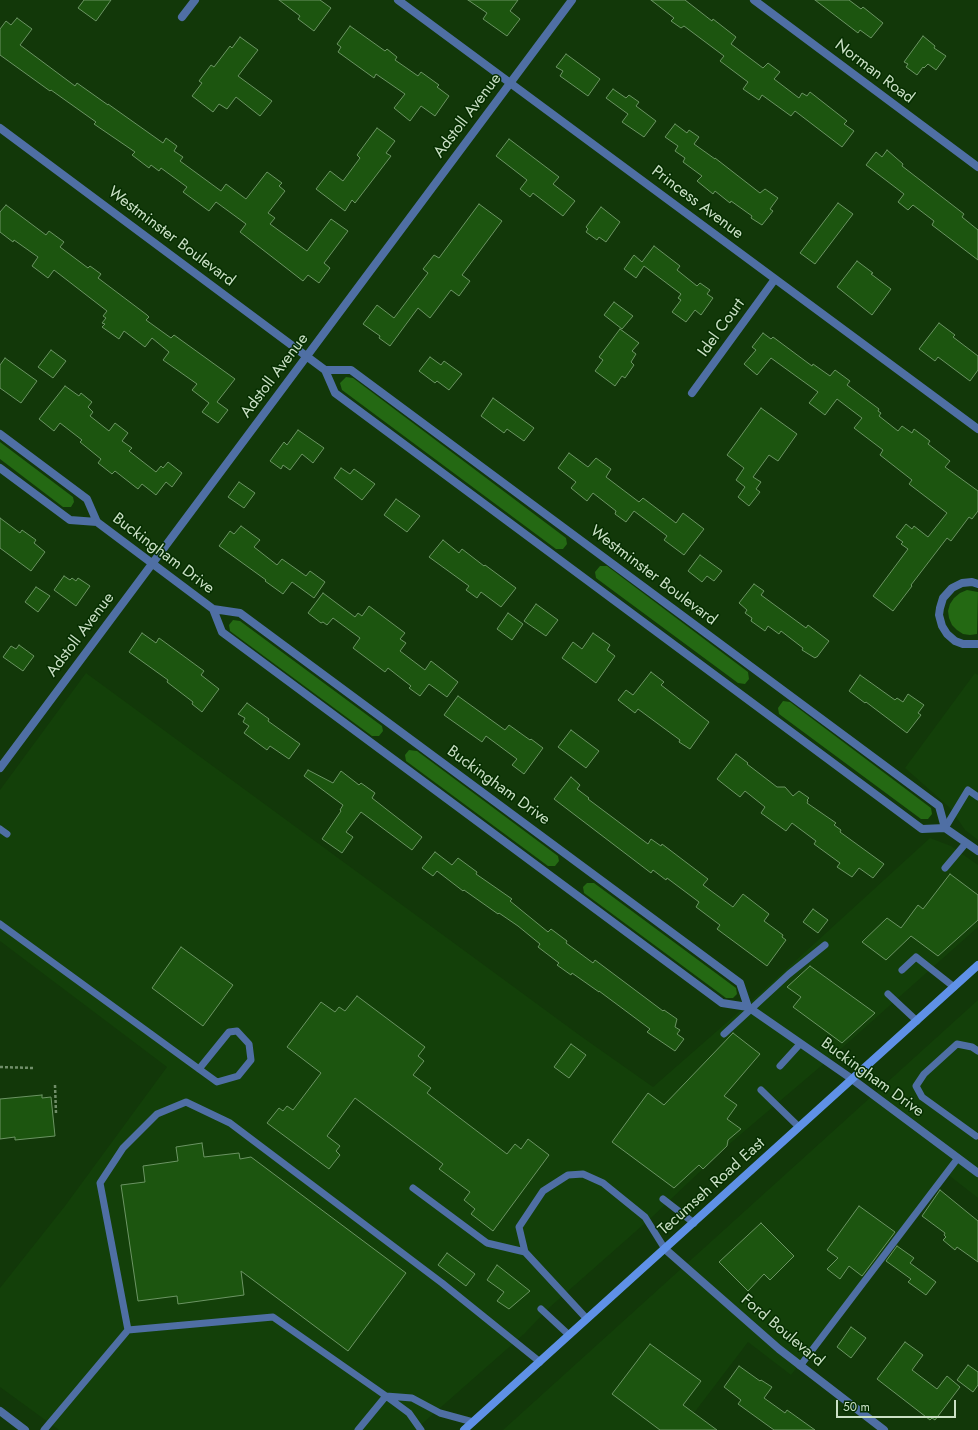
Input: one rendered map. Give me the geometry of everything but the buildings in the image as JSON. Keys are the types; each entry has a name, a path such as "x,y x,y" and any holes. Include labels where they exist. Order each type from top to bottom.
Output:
{"main road":[{"name":"Tecumseh Road East","path":"464,1430 978,965"}],"street":[{"path":"182,17 195,0"},
{"name":"Princess Avenue","path":"398,0 978,429"},
{"name":"Adstoll Avenue","path":"0,766 572,0"},
{"name":"Norman Road","path":"754,0 978,167"},
{"name":"Westminster Boulevard","path":"0,128 326,370 351,370 377,389 939,806 945,828"},
{"name":"Idel Court","path":"692,393 775,279"},
{"path":"326,370 335,393 922,829 945,828 966,843 977,848"},
{"name":"Buckingham Drive","path":"0,434 87,499 97,522 213,609 240,613 740,983 749,1008"},
{"name":"Buckingham Drive","path":"0,468 70,520 97,522"},
{"path":"978,584 972,582 962,583 952,588 943,598 939,615 942,626 947,634 955,641 963,644 978,644"},
{"name":"Buckingham Drive","path":"213,609 222,632 722,1003 749,1008 852,1079 978,1173"},
{"name":"Ford Boulevard","path":"665,1249 779,1349 884,1430"},
{"path":"0,1411 26,1430"}],"lane":[{"path":"945,828 968,790 978,797"},
{"path":"0,829 7,834"},
{"path":"945,868 966,843"},
{"path":"0,924 199,1069 217,1082 238,1076 251,1060 249,1044 237,1031 229,1032 199,1069"},
{"path":"724,1034 749,1008 825,945"},
{"path":"902,970 916,957 954,987"},
{"path":"888,994 917,1020"},
{"path":"780,1066 800,1044"},
{"path":"976,1136 922,1097 916,1086 924,1074 957,1044 972,1047 978,1051"},
{"path":"761,1090 799,1127"},
{"path":"128,1330 100,1183 123,1148 157,1114 186,1102 230,1123 442,1283 540,1362"},
{"path":"800,1366 958,1158"},
{"path":"587,1319 524,1252 519,1227 543,1191 568,1175 583,1174 603,1183 645,1216 665,1249"},
{"path":"414,1188 487,1243 524,1252"},
{"path":"663,1199 694,1223"},
{"path":"541,1309 569,1335"},
{"path":"44,1430 128,1330 273,1317 386,1396 408,1413 421,1430"},
{"path":"386,1396 412,1398 440,1413 473,1422"},
{"path":"358,1430 386,1396"}],"path":[{"path":"0,1067 33,1068"},
{"path":"55,1085 56,1113"}],"shaded area":[{"path":"346,377 353,378 566,538 567,544 563,549 556,549 342,390 340,383"},
{"path":"0,442 73,497 74,502 71,507 63,507 0,459"},
{"path":"600,566 607,566 748,672 749,679 745,684 738,683 596,578 595,572"},
{"path":"967,590 978,592 977,634 963,634 952,625 949,618 948,611 950,604 960,593"},
{"path":"233,620 240,621 382,726 383,731 379,736 372,736 230,631 229,625"},
{"path":"86,673 582,1037 653,1087 757,996 930,838 951,846 978,865 978,927 834,1055 727,1146 652,1217 550,1307 524,1334 415,1430 59,1430 0,1387 0,1288 65,1206 167,1067 0,941 0,790"},
{"path":"975,673 978,675 978,840 965,830 950,808 905,768"},
{"path":"783,701 790,702 931,808 932,814 928,819 921,819 779,714 778,708"},
{"path":"409,750 417,751 558,856 559,861 555,866 548,866 406,761 405,755"},
{"path":"587,883 594,883 736,988 737,994 733,998 726,998 584,893 583,887"},
{"path":"978,1000 978,1198 946,1173 791,1375 748,1342 681,1430 503,1430"}]}
